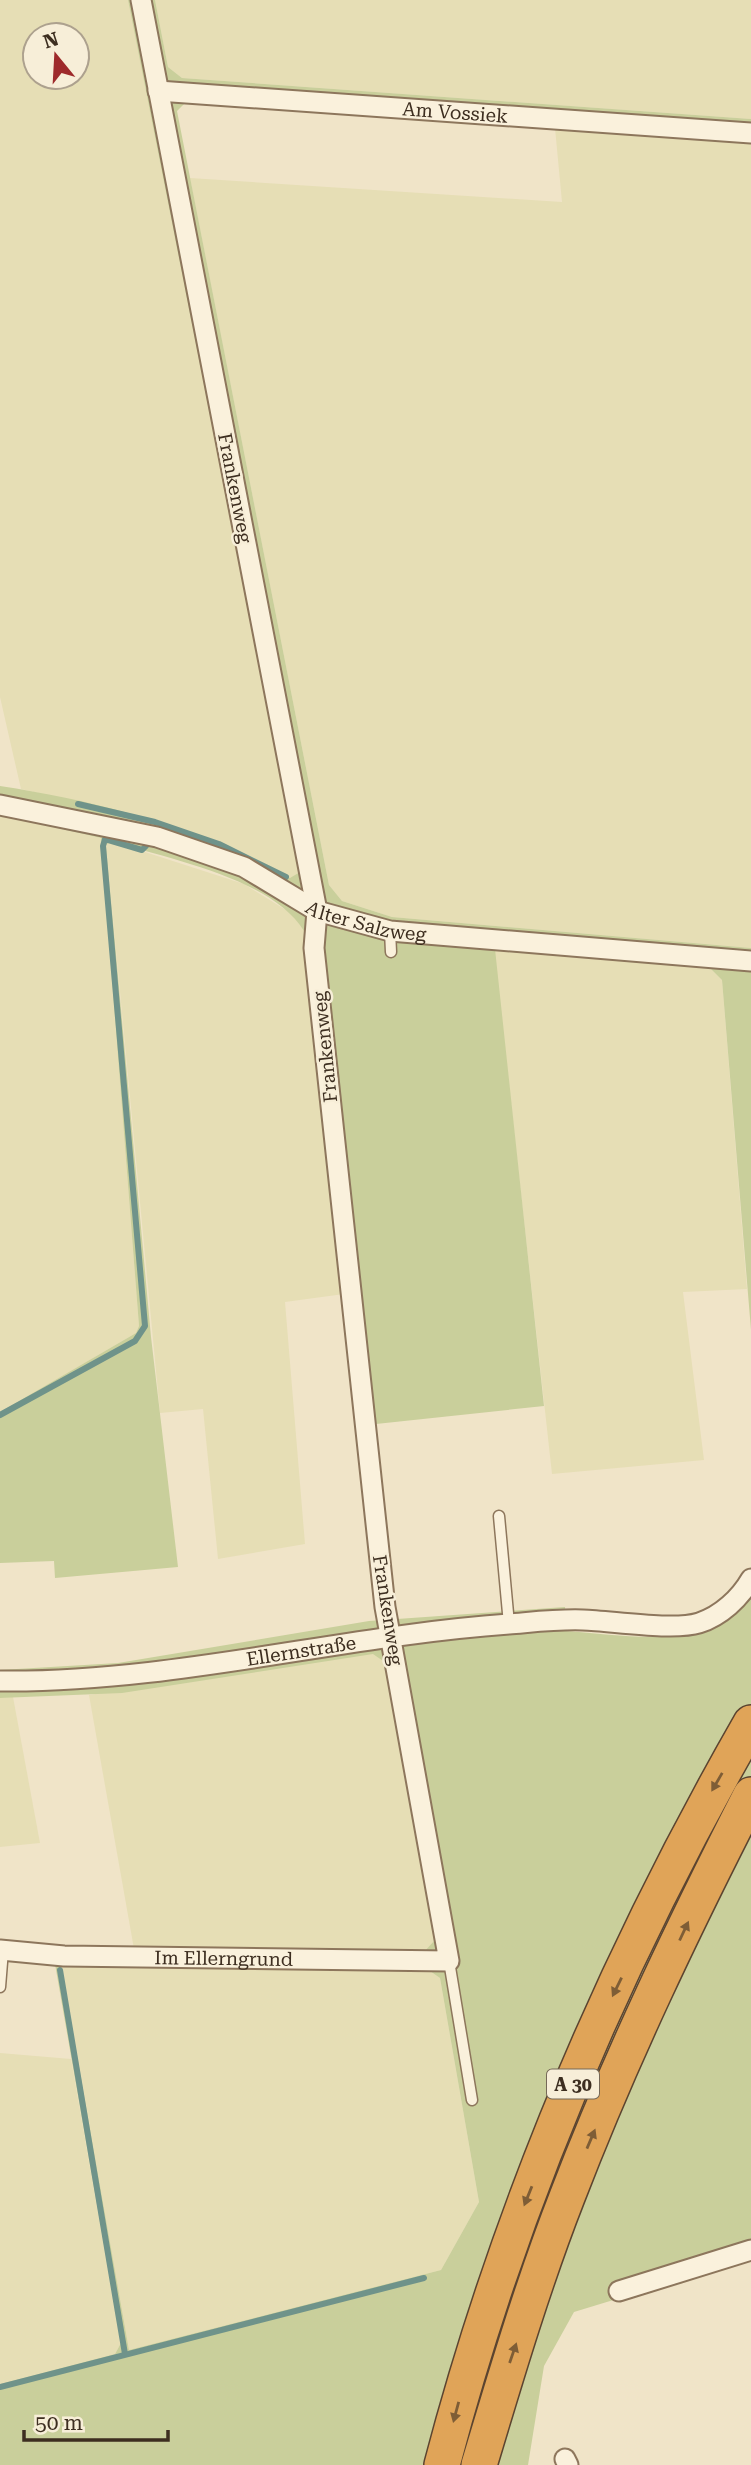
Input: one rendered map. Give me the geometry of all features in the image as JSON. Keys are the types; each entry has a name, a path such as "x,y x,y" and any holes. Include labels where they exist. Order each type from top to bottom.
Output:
{"highway":[{"name":"A 30","path":"442,2465 460,2399 520,2216 586,2052 710,1795 751,1723"},
{"name":"A 30","path":"479,2465 510,2360 566,2198 623,2061 751,1795"}],"street":[{"name":"Frankenweg","path":"141,0 317,911 314,948 384,1593 449,1961"},
{"name":"Am Vossiek","path":"158,91 751,134"},
{"name":"Alter Salzweg","path":"0,805 157,836 244,867 317,911 390,930 751,961"},
{"name":"Ellernstraße","path":"0,1681 117,1677 391,1635 509,1624 579,1620 680,1625 698,1623 725,1608 751,1579"},
{"name":"Im Ellerngrund","path":"1,1950 64,1956 449,1961"},
{"path":"618,2291 751,2250"}],"lane":[{"path":"390,930 391,952"},
{"path":"499,1516 509,1624"},
{"path":"0,1987 1,1950"},
{"name":"Frankenweg","path":"449,1961 472,2100"}],"shaded area":[{"path":"0,0 128,0 300,872 290,879 259,861 213,841 153,820 21,789 0,697"},
{"path":"155,0 751,0 751,119 182,78 168,67"},
{"path":"555,128 751,141 751,948 392,917 342,901 329,885 190,178 562,202"},
{"path":"0,815 101,838 139,1326 136,1333 0,1412"},
{"path":"111,841 244,884 294,915 304,931 344,1294 285,1302 305,1544 218,1559 203,1409 160,1413 106,844"},
{"path":"494,949 709,967 722,980 747,1289 683,1292 704,1460 552,1474"},
{"path":"373,1653 386,1663 434,1941 425,1952 134,1949 89,1695"},
{"path":"13,1697 40,1843 0,1847 0,1698"},
{"path":"61,1963 427,1969 440,1978 479,2202 441,2270 129,2350"},
{"path":"0,2053 71,2059 121,2343 115,2354 0,2384"}],"green space":[{"path":"128,0 155,0 168,67 182,78 751,119 751,141 186,102 177,111 329,885 342,901 392,917 751,948 751,1330 722,980 709,967 495,949 544,1406 376,1424 362,1293 344,1294 304,931 289,913 244,884 189,863 111,841 106,845 151,1337 178,1567 55,1578 54,1561 0,1563 0,1412 136,1333 139,1326 101,838 0,815 0,786 75,800 150,819 222,845 290,878 300,872"},
{"path":"751,1594 751,2258 574,2312 544,2366 528,2465 0,2465 0,2384 115,2354 121,2343 55,1964 61,1948 424,1952 434,1941 386,1663 373,1654 122,1693 0,1698 0,1670 118,1663 369,1621 565,1607 566,1631 666,1637 712,1626 733,1613","holes":["61,1964 427,1969 440,1978 479,2202 441,2270 129,2350"]}],"waterway":[{"path":"78,804 155,822 219,844 286,877"},
{"path":"0,1415 135,1341 145,1326 103,846 105,839 142,850 146,846"},
{"path":"60,1970 125,2354"},
{"path":"0,2387 424,2278"}]}
